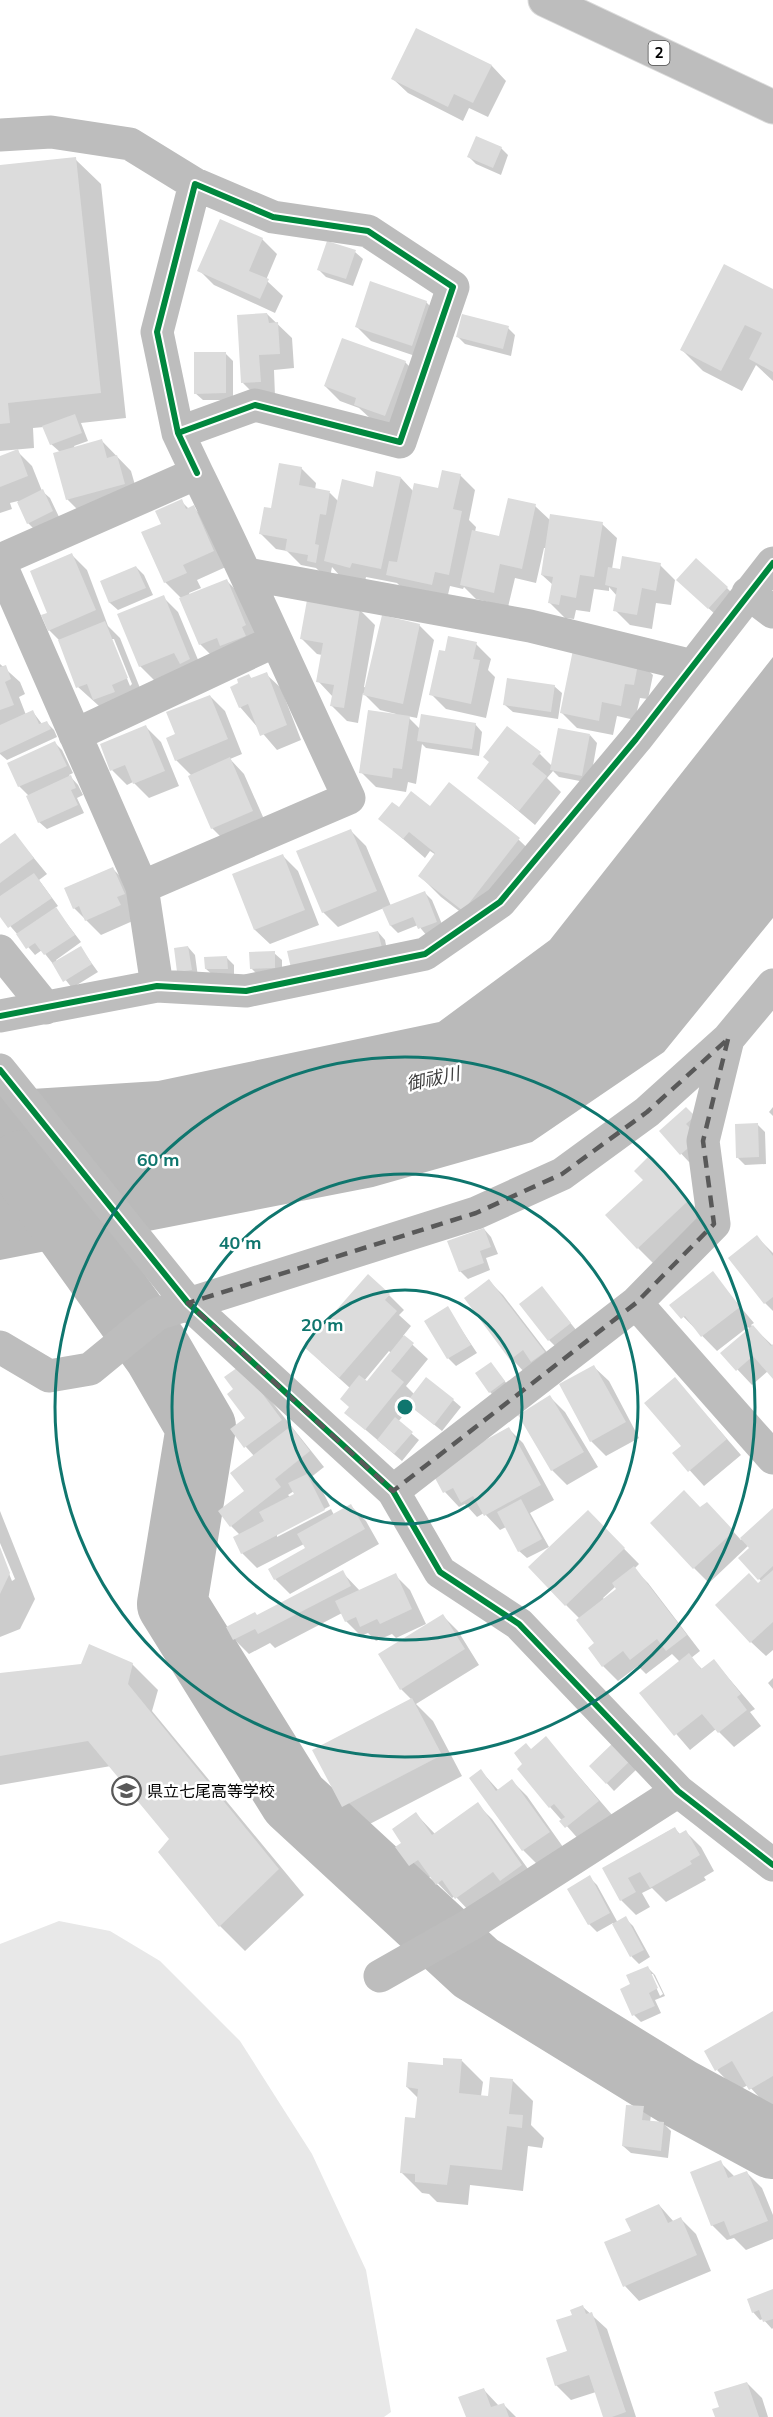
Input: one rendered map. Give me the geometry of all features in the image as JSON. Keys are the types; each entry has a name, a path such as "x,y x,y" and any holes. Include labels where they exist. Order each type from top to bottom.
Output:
{"street":[{"name":"2","path":"545,0 773,107"},
{"path":"0,135 51,132 130,144 195,184 273,217 368,231 453,287 400,442 255,405 178,433"},
{"path":"142,887 349,798 275,642 247,574 178,433 157,333 195,184"},
{"path":"157,986 142,887 0,561 197,473"},
{"path":"0,1016 157,986 246,991 425,954 501,902 693,666 761,602 773,563"},
{"path":"247,574 530,626 693,666"},
{"path":"75,735 275,642"},
{"path":"0,951 46,1008"},
{"path":"0,1347 49,1376 90,1369 157,1314 476,1213 562,1174 647,1112 728,1039 773,985"},
{"path":"393,1491 636,1303 714,1224 703,1141 728,1039"},
{"path":"0,1070 188,1303 393,1491 440,1572 519,1624 678,1791 768,1850"},
{"path":"636,1303 773,1458"},
{"path":"380,1976 468,1926 678,1791"}],"highlighted area":[{"path":"728,1039 703,1141 714,1224 636,1303 393,1491 188,1303 476,1213 562,1174 647,1112"}],"shaded area":[{"path":"59,1921 110,1931 160,1961 240,2041 312,2154 366,2270 391,2412 384,2417 0,2417 0,1944"}],"water":[{"name":"御祓川","path":"773,657 773,918 664,1052 532,1142 373,1187 0,1260 0,1091 158,1081 439,1022 550,940"}],"building":[{"path":"416,28 492,65 473,103 454,94 448,107 391,79"},
{"path":"476,136 502,147 493,168 467,157"},
{"path":"76,157 101,393 8,403 10,423 0,424 0,165"},
{"path":"220,219 263,238 249,271 269,279 260,299 197,271"},
{"path":"327,241 356,250 346,279 317,270"},
{"path":"724,264 773,289 773,372 749,359 762,333 745,325 721,371 680,350"},
{"path":"370,281 427,301 412,346 355,327"},
{"path":"267,313 269,323 278,322 280,354 259,355 261,382 241,383 237,315"},
{"path":"462,314 509,326 503,349 456,337"},
{"path":"342,338 406,361 385,416 354,405 356,398 324,386"},
{"path":"194,352 226,352 226,393 194,394"},
{"path":"75,414 82,433 50,445 42,426"},
{"path":"102,439 107,458 117,455 125,484 66,500 53,453"},
{"path":"18,449 28,476 0,487 0,456"},
{"path":"279,463 302,467 299,485 330,491 326,515 320,514 315,544 319,545 316,563 307,561 308,555 285,551 287,539 259,534 264,507 271,508"},
{"path":"442,470 461,474 453,509 462,511 449,575 435,572 432,585 386,575 389,561 397,562 414,483 438,488"},
{"path":"376,471 401,477 381,569 352,563 350,568 324,561 342,479 373,487"},
{"path":"43,489 53,511 27,524 17,502"},
{"path":"508,498 536,504 522,569 500,564 494,593 460,585 472,530 499,536"},
{"path":"182,499 186,509 194,505 214,551 183,565 187,573 164,583 141,532 161,524 155,511"},
{"path":"550,514 603,522 594,577 580,575 576,598 561,595 559,605 548,603 553,577 541,575"},
{"path":"72,553 96,610 48,631 41,615 47,613 30,571"},
{"path":"622,556 661,563 656,591 642,588 637,615 613,611 617,588 605,585 608,567 620,569"},
{"path":"696,558 728,587 708,609 676,580"},
{"path":"136,566 146,588 109,603 100,581"},
{"path":"227,579 246,625 242,627 246,636 220,646 217,638 199,645 179,598"},
{"path":"164,595 190,659 180,664 174,653 139,667 117,614"},
{"path":"307,600 360,609 344,708 330,706 334,685 316,682 323,643 300,639"},
{"path":"382,615 420,624 403,704 363,695"},
{"path":"105,621 128,678 112,685 115,692 93,700 87,684 76,688 58,640"},
{"path":"448,636 477,642 473,659 480,660 471,704 429,695 439,650 445,651"},
{"path":"574,645 639,659 634,685 625,684 621,706 602,702 599,721 560,713"},
{"path":"6,665 11,679 5,682 14,705 0,710 0,667"},
{"path":"267,672 287,725 260,736 248,704 239,708 230,687 238,683 237,679 249,674 251,678"},
{"path":"507,678 555,685 551,712 503,705"},
{"path":"210,695 228,739 175,761 166,738 175,734 166,712"},
{"path":"33,710 39,724 47,721 51,729 0,753 0,725"},
{"path":"368,710 410,716 402,769 393,768 392,778 359,773"},
{"path":"421,714 476,723 472,749 417,741"},
{"path":"146,725 165,771 133,784 125,765 110,771 100,744"},
{"path":"507,726 541,752 532,764 547,776 519,811 477,778 489,762 483,757"},
{"path":"558,728 590,734 582,776 550,770"},
{"path":"55,741 67,766 18,787 7,763"},
{"path":"230,757 253,811 211,829 188,776"},
{"path":"71,775 76,788 71,790 78,805 38,823 26,796"},
{"path":"449,782 520,838 463,911 418,876 435,853 409,832 403,839 378,819 392,802 399,807 411,791 430,806"},
{"path":"351,829 377,891 322,913 296,851"},
{"path":"15,833 34,858 0,883 0,844"},
{"path":"283,854 305,910 254,930 232,874"},
{"path":"113,867 125,894 117,897 121,905 85,921 79,906 73,909 64,888"},
{"path":"34,873 52,898 8,928 0,917 0,896"},
{"path":"425,891 437,922 418,929 413,917 390,926 382,908"},
{"path":"56,907 75,935 44,955 35,943 26,949 16,934"},
{"path":"378,931 382,948 291,968 287,951"},
{"path":"81,946 92,964 63,982 52,963"},
{"path":"188,946 192,970 177,972 174,948"},
{"path":"275,951 275,968 250,969 249,952"},
{"path":"227,956 228,969 205,969 204,957"},
{"path":"686,1107 695,1116 686,1124 694,1132 693,1144 680,1155 659,1131"},
{"path":"758,1123 759,1157 736,1158 735,1124"},
{"path":"649,1156 689,1200 637,1249 605,1215 643,1180 634,1171"},
{"path":"484,1228 491,1247 480,1251 484,1263 459,1272 447,1241"},
{"path":"757,1235 773,1256 773,1297 764,1304 728,1258"},
{"path":"713,1271 740,1307 701,1337 685,1316 681,1319 669,1305"},
{"path":"368,1274 390,1294 385,1300 397,1311 339,1378 304,1347"},
{"path":"489,1279 545,1352 531,1362 523,1350 510,1360 464,1298"},
{"path":"542,1286 571,1323 548,1341 519,1304"},
{"path":"448,1306 471,1345 447,1359 424,1321"},
{"path":"753,1325 771,1346 773,1344 773,1379 753,1356 736,1371 720,1353"},
{"path":"404,1335 414,1343 391,1371 404,1382 365,1430 344,1413 349,1407 340,1399 359,1375 367,1381"},
{"path":"491,1362 505,1381 489,1393 475,1373"},
{"path":"241,1365 282,1420 244,1448 230,1429 245,1418 227,1394 233,1389 224,1377"},
{"path":"594,1365 626,1422 590,1442 559,1384"},
{"path":"426,1377 454,1399 434,1425 406,1403"},
{"path":"675,1377 727,1439 688,1472 672,1453 681,1446 644,1403"},
{"path":"550,1395 584,1452 551,1471 518,1415"},
{"path":"395,1417 413,1432 394,1454 377,1440"},
{"path":"291,1426 310,1451 275,1479 281,1487 230,1527 218,1511 244,1491 230,1473"},
{"path":"509,1427 541,1485 484,1516 473,1496 461,1503 453,1488 443,1493 428,1465 460,1454"},
{"path":"307,1474 325,1510 241,1554 233,1537 264,1521 259,1512 294,1494 288,1483"},
{"path":"684,1490 700,1507 707,1502 734,1531 693,1569 650,1523"},
{"path":"521,1499 542,1539 518,1552 497,1512"},
{"path":"351,1504 365,1529 274,1580 268,1569 305,1548 297,1534"},
{"path":"773,1508 773,1566 758,1580 738,1558 749,1548 740,1538"},
{"path":"588,1510 625,1548 565,1606 528,1567"},
{"path":"0,1547 10,1573 0,1594"},
{"path":"634,1566 687,1635 666,1651 657,1639 630,1660 623,1651 602,1667 588,1648 594,1643 576,1620 616,1589 612,1583"},
{"path":"343,1570 351,1586 258,1634 255,1629 233,1640 226,1627 255,1612 257,1615"},
{"path":"773,1570 773,1622 750,1643 715,1605 749,1573 758,1583"},
{"path":"396,1573 412,1609 380,1624 377,1619 360,1627 356,1617 345,1622 335,1601"},
{"path":"443,1614 465,1649 400,1690 378,1654"},
{"path":"89,1644 133,1663 128,1684 279,1869 219,1927 158,1852 169,1839 88,1741 0,1756 0,1673 81,1664"},
{"path":"689,1653 701,1669 714,1659 741,1694 737,1697 747,1710 718,1733 702,1714 674,1736 639,1693"},
{"path":"412,1698 442,1755 342,1807 312,1750"},
{"path":"546,1736 599,1801 565,1828 559,1821 565,1817 554,1804 549,1808 517,1769 522,1764 514,1753 526,1743 531,1749"},
{"path":"615,1741 632,1759 606,1784 589,1766"},
{"path":"481,1769 496,1791 512,1779 550,1832 522,1851 469,1778"},
{"path":"478,1802 522,1865 500,1881 493,1872 455,1899 442,1880 436,1885 418,1860 409,1866 395,1847 401,1843 392,1829 416,1812 432,1835"},
{"path":"675,1827 679,1834 686,1830 700,1855 690,1861 692,1864 650,1888 640,1872 628,1878 636,1892 620,1901 602,1868"},
{"path":"590,1875 610,1913 588,1925 567,1889"},
{"path":"626,1916 644,1950 630,1957 612,1924"},
{"path":"648,1966 658,1988 649,1993 655,2006 632,2016 620,1989 630,1984 626,1975"},
{"path":"773,2011 773,2076 749,2090 732,2061 715,2071 704,2051"},
{"path":"443,2058 462,2059 459,2093 488,2096 490,2077 513,2079 509,2114 523,2115 522,2128 507,2126 502,2170 450,2165 447,2185 415,2182 415,2174 400,2173 405,2117 415,2118 418,2089 406,2087 408,2062 443,2065"},
{"path":"626,2105 644,2106 642,2120 664,2122 661,2151 622,2146"},
{"path":"721,2160 728,2178 747,2171 768,2221 730,2236 724,2221 711,2226 690,2172"},
{"path":"659,2204 668,2223 681,2217 697,2255 623,2287 604,2242 631,2231 625,2219"},
{"path":"773,2289 773,2319 763,2322 759,2310 752,2313 747,2299"},
{"path":"583,2305 586,2314 592,2312 626,2412 612,2417 603,2417 589,2375 555,2386 546,2358 567,2351 556,2320 572,2315 570,2310"},
{"path":"747,2382 759,2417 715,2417 712,2409 719,2407 714,2392"},
{"path":"484,2388 491,2407 504,2403 509,2417 466,2417 458,2397"}],"waterway":[{"path":"23,1165 158,1353 201,1427 172,1604 294,1800 476,1968 679,2093 773,2144"}],"cycle path":[{"path":"178,433 255,405 400,442 453,287 368,231 273,217 195,184 157,332 178,433 197,473"},
{"path":"0,1016 157,986 246,991 425,954 500,902 636,739 773,563"},
{"path":"0,1070 188,1303 393,1491 440,1572 519,1624 678,1791 773,1865"}],"place":[{"name":"県立七尾高等学校","path":"126,1791"}]}
